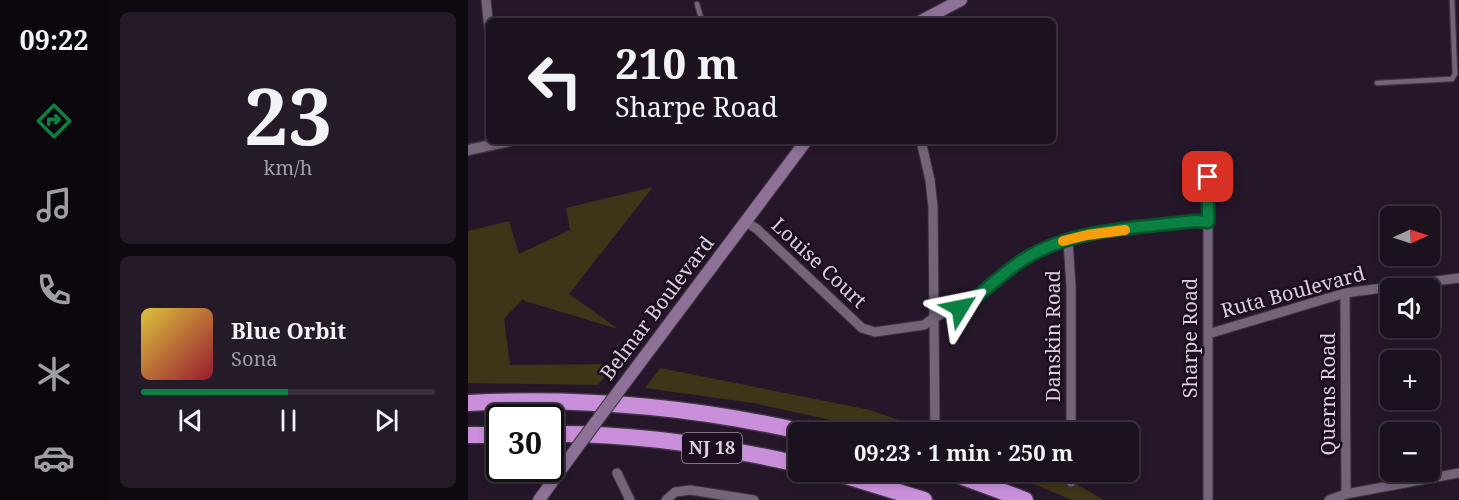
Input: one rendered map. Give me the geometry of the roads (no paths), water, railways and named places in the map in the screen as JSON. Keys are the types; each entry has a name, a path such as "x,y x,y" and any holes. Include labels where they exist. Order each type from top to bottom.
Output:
{"highway":[{"name":"NJ 18","path":"468,403 578,402 634,405 726,417 788,429"},
{"path":"468,435 486,435"},
{"name":"NJ 18","path":"564,435 661,441 788,462"},
{"path":"866,482 924,500"},
{"path":"977,482 1025,500"}],"main road":[{"path":"927,18 961,0"},
{"name":"Belmar Boulevard","path":"539,500 804,144"}],"street":[{"path":"486,0 488,18"},
{"path":"468,150 495,144"},
{"path":"922,144 930,180 933,207 935,422"},
{"name":"Sharpe Road","path":"1208,177 1208,500"},
{"name":"Louise Court","path":"746,222 757,229 865,330 875,332 924,325 935,317 966,304 1026,257 1068,240 1087,235 1184,222 1208,222"},
{"name":"Danskin Road","path":"1068,240 1071,287 1071,422"},
{"name":"Ruta Boulevard","path":"1208,334 1345,293 1459,278"},
{"name":"Querns Road","path":"1345,293 1346,494"},
{"path":"617,473 630,500"},
{"path":"1329,500 1346,494 1459,474"},
{"path":"666,500 675,492 690,490 754,500"}],"lane":[{"path":"1377,83 1452,79 1455,69 1452,0"},
{"path":"697,4 701,18"}]}
